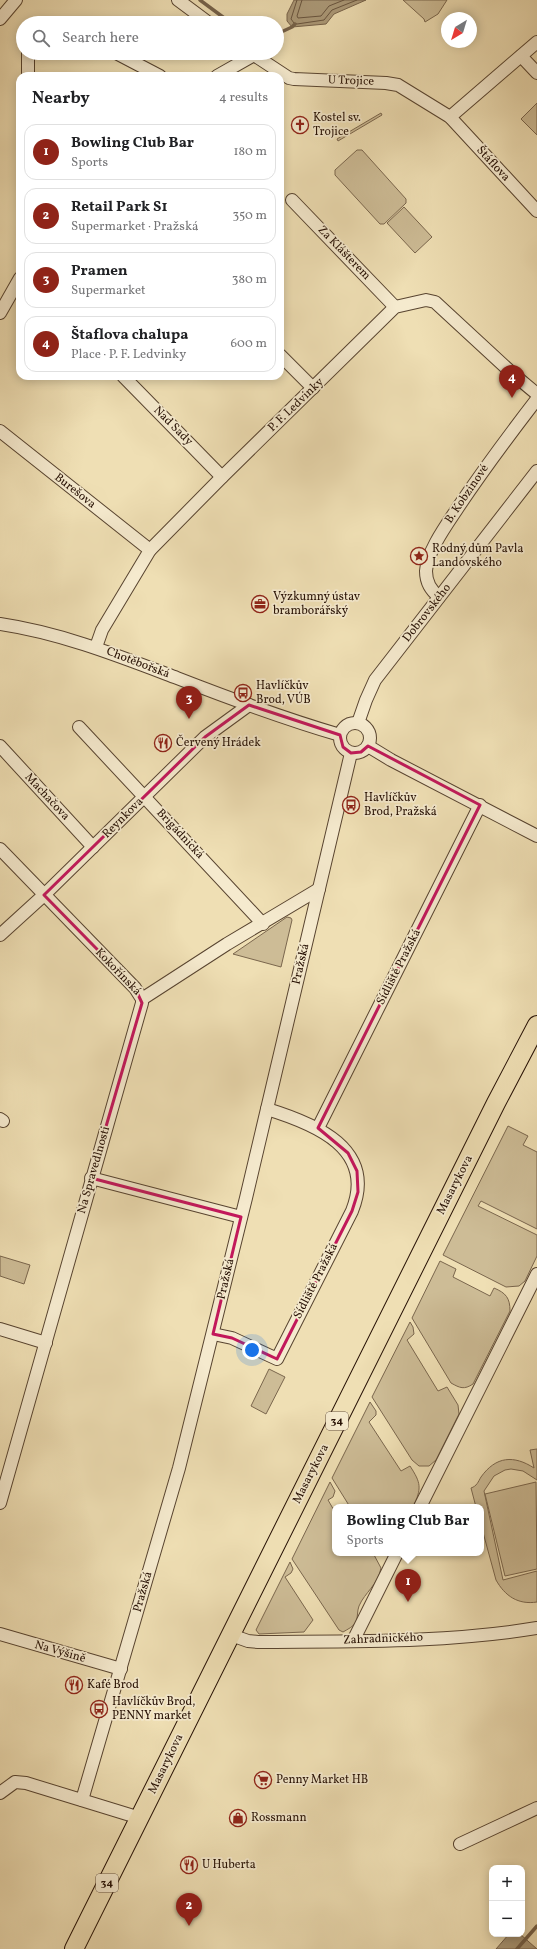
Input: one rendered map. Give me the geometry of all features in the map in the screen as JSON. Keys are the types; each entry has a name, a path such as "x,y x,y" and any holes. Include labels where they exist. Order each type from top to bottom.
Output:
{"main road":[{"name":"Masarykova","path":"140,1818 496,1103 537,1025"},
{"name":"34","path":"77,1944 140,1818"},
{"path":"65,1949 77,1944"}],"street":[{"path":"0,19 16,0"},
{"path":"178,0 200,16"},
{"path":"450,117 537,42"},
{"path":"521,56 537,72"},
{"path":"28,60 28,72"},
{"path":"129,60 152,72"},
{"path":"223,72 242,60"},
{"name":"U Trojice","path":"261,60 280,72"},
{"name":"U Trojice","path":"284,75 294,79 392,83 450,117"},
{"name":"Štáflova","path":"450,117 537,210"},
{"name":"Za Klášterem","path":"292,200 395,307"},
{"path":"0,312 16,285"},
{"path":"395,307 426,300 435,302 513,374 537,394"},
{"name":"P. F. Ledvinky","path":"96,647 102,630 150,550 395,307"},
{"path":"284,359 313,388"},
{"name":"Nad Sady","path":"127,380 222,477"},
{"name":"B. Kobzinové","path":"439,597 430,588 426,575 426,570 436,541 490,461 537,399"},
{"name":"Burešova","path":"0,431 150,550"},
{"name":"Dobrovského","path":"358,724 375,680 537,471"},
{"name":"Chotěbořská","path":"0,624 96,647 249,705 302,724 340,735"},
{"name":"Reynkova","path":"0,935 44,896 205,737 249,705"},
{"path":"358,724 365,726 369,732 370,739 368,746 361,752 351,753 343,747 340,735 347,725 358,724"},
{"name":"Brigádnická","path":"80,728 145,796 262,924"},
{"name":"Machačova","path":"0,746 93,847"},
{"path":"368,746 391,760 537,836"},
{"name":"Pražská","path":"82,1800 179,1468 213,1334 351,753"},
{"name":"Sídliště Pražská","path":"318,1128 480,806"},
{"name":"Kokořínská","path":"0,849 135,988 142,999 319,890"},
{"name":"Na Spravedlnosti","path":"0,1503 5,1469 46,1343 91,1178 141,1008 142,999"},
{"name":"Sídliště Pražská","path":"213,1334 232,1338 277,1359 352,1211 358,1192 359,1183 354,1162 341,1146 318,1128 293,1117 267,1109"},
{"path":"91,1178 241,1217"},
{"path":"422,1504 537,1274"},
{"path":"0,1329 46,1343"},
{"path":"353,1641 396,1556"},
{"name":"Zahradnického","path":"230,1635 253,1642 353,1641 468,1636 537,1628"},
{"name":"Na Výšině","path":"0,1634 121,1669"},
{"path":"3,1791 15,1782 21,1782 140,1818"},
{"path":"460,1844 537,1808"}],"highlighted area":[{"path":"249,705 340,735 343,747 351,753 361,752 368,746 480,805 318,1128 348,1153 357,1171 358,1192 352,1211 277,1359 232,1338 213,1334 241,1217 91,1178 142,1003 135,988 44,895 205,737"}],"shaded area":[{"path":"403,0 447,0 438,14 425,22 424,19"},
{"path":"537,103 537,135 521,119"},
{"path":"381,113 382,115 338,141 337,139"},
{"path":"357,150 362,150 406,199 406,203 384,224 380,224 335,175 335,170"},
{"path":"404,207 432,237 415,253 387,223"},
{"path":"287,917 291,918 292,920 281,967 233,954"},
{"path":"508,1126 528,1136 523,1145 537,1152 537,1229 481,1201 478,1206 537,1235 537,1256 525,1281 519,1286 506,1287 443,1255"},
{"path":"0,1256 30,1265 24,1284 0,1276"},
{"path":"440,1261 456,1269 453,1277 490,1296 494,1288 506,1296 509,1303 510,1311 473,1384 464,1388 451,1383 412,1318"},
{"path":"410,1322 413,1327 414,1334 407,1340 438,1391 447,1387 458,1405 459,1414 436,1460 429,1466 419,1466 412,1460 372,1397"},
{"path":"269,1369 285,1377 266,1414 251,1406"},
{"path":"370,1402 376,1411 376,1415 369,1422 401,1471 410,1466 418,1481 419,1490 414,1504 348,1504 332,1478"},
{"path":"537,1449 537,1480 523,1471 511,1469 505,1470 494,1476 484,1491 503,1580 537,1571 537,1602 530,1603 518,1601 508,1595 496,1580 484,1536 484,1504 475,1504 471,1488 476,1485 487,1470 499,1461 519,1461 534,1468 530,1450"},
{"path":"330,1482 335,1491 333,1497 328,1500 332,1507 332,1556 375,1556 381,1568 377,1579 359,1606 356,1622 352,1627 343,1632 339,1630 292,1559"},
{"path":"536,1482 537,1569 505,1576 485,1494"},
{"path":"290,1562 293,1569 291,1573 285,1577 313,1620 304,1632 259,1634 256,1630"}],"water":[{"path":"294,0 366,0 334,14 326,24 292,27 287,21 287,14"},
{"path":"506,1937 523,1937 537,1949 496,1949"}],"waterway":[{"path":"200,0 222,16"},
{"path":"284,31 295,24"},
{"path":"517,1949 537,1926"}],"place":[{"name":"Kostel sv. Trojice","path":"300,125"},
{"name":"Štaflova chalupa","path":"512,398"},
{"name":"Rodný dům Pavla Landovského","path":"419,556"},
{"name":"Výzkumný ústav bramborářský","path":"260,604"},
{"name":"Havlíčkův Brod, VÚB","path":"243,693"},
{"name":"Pramen","path":"189,719"},
{"name":"Červený Hrádek","path":"163,743"},
{"name":"Havlíčkův Brod, Pražská","path":"351,805"},
{"name":"Bowling Club Bar","path":"408,1602"},
{"name":"Kafé Brod","path":"74,1685"},
{"name":"Havlíčkův Brod, PENNY market","path":"99,1709"},
{"name":"Penny Market HB","path":"263,1780"},
{"name":"Rossmann","path":"238,1818"},
{"name":"U Huberta","path":"189,1865"},
{"name":"Retail Park S1","path":"189,1926"}]}
